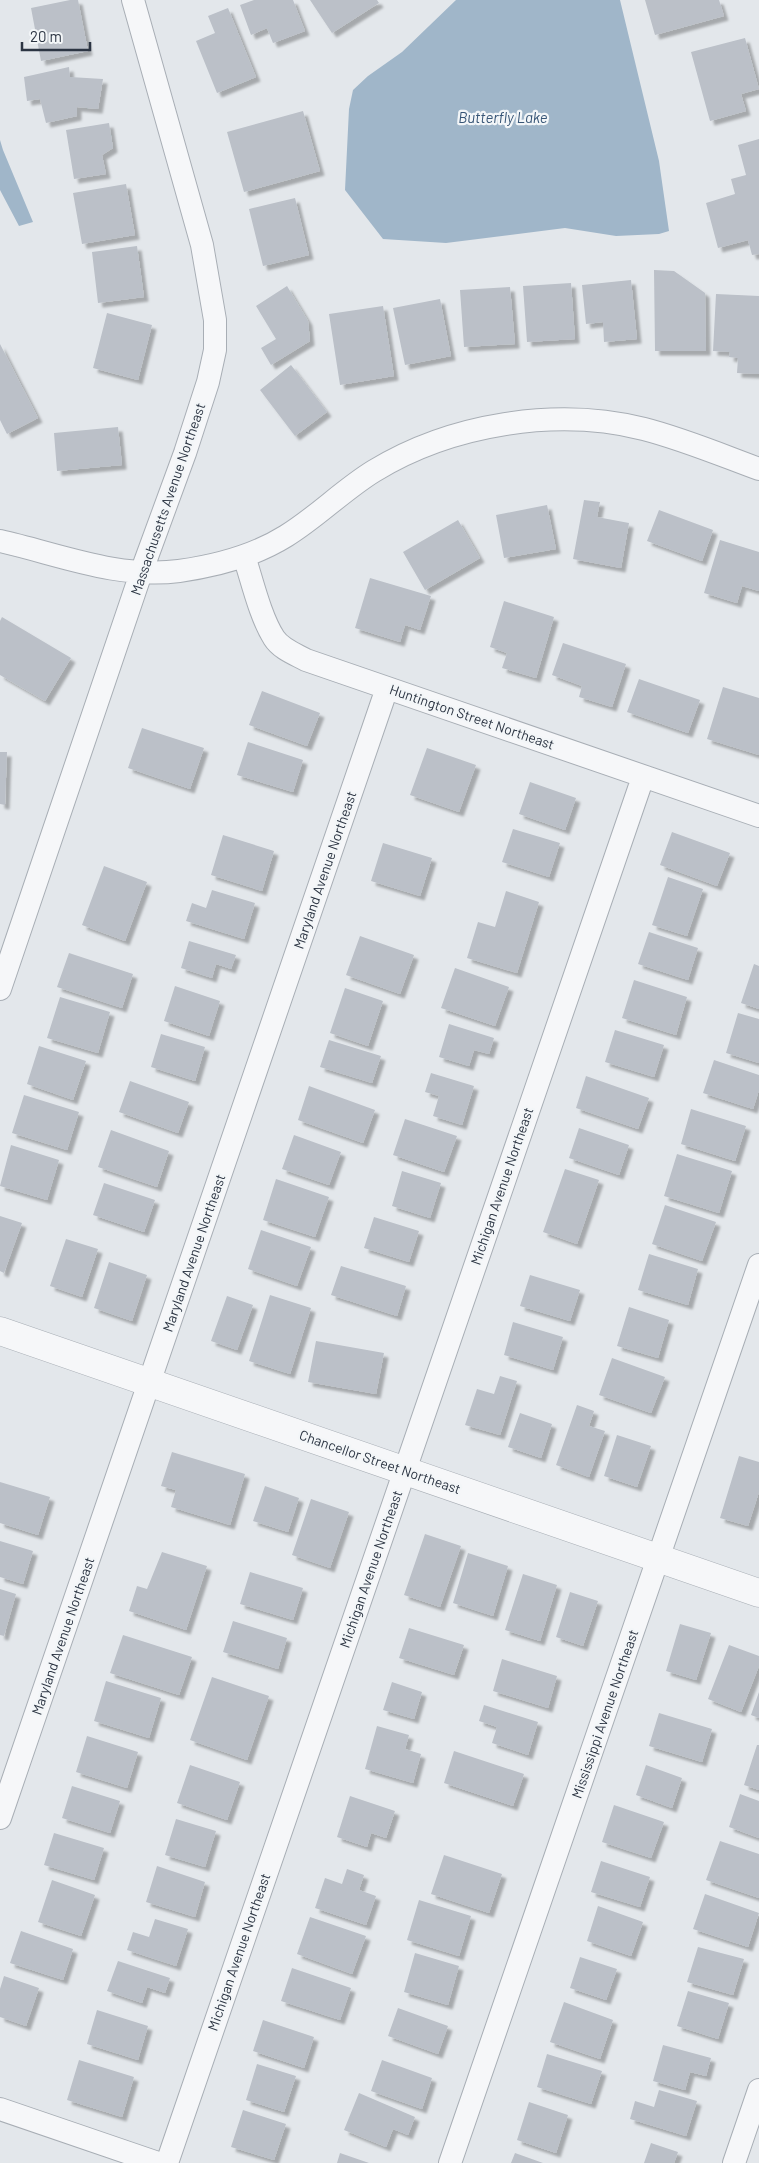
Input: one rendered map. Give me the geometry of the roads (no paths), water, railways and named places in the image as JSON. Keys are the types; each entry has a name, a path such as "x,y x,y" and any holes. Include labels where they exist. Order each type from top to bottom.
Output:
{"street":[{"name":"Massachusetts Avenue Northeast","path":"0,989 208,382 215,350 215,320 202,245 132,0"},
{"path":"0,541 98,567 142,573 178,572 244,556 287,536 374,471 398,459 440,441 513,423 554,420 598,422 644,429 759,469"},
{"path":"0,525 33,549"},
{"name":"Huntington Street Northeast","path":"244,556 266,622 274,638 286,650 306,660 759,816"},
{"name":"Maryland Avenue Northeast","path":"0,1818 388,688"},
{"name":"Michigan Avenue Northeast","path":"167,2163 643,776"},
{"name":"Mississippi Avenue Northeast","path":"450,2163 759,1265"},
{"name":"Chancellor Street Northeast","path":"0,1331 759,1593"},
{"path":"734,2163 759,2090"},
{"path":"0,2109 158,2163"}],"water":[{"name":"Butterfly Lake","path":"456,0 620,0 659,161 669,231 659,234 616,236 565,228 446,243 383,239 345,190 349,109 353,90 368,76 402,52"},
{"path":"0,140 33,222 19,226 0,190"}]}
